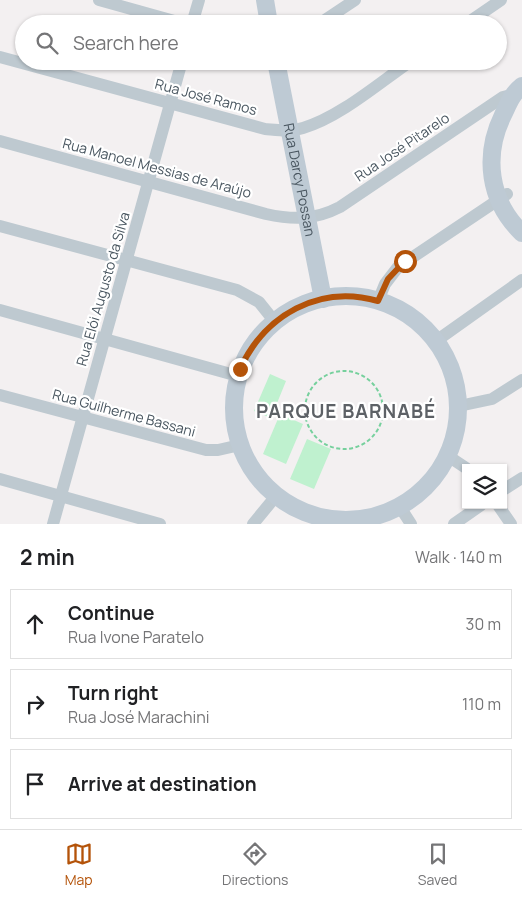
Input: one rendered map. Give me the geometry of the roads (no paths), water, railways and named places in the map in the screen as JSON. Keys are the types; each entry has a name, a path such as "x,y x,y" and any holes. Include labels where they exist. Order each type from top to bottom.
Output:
{"street":[{"path":"99,0 153,15"},
{"path":"195,15 199,0"},
{"path":"265,0 268,15"},
{"path":"332,15 355,0"},
{"path":"480,15 502,0"},
{"name":"Rua José Ramos","path":"0,57 15,61"},
{"name":"Rua José Ramos","path":"48,70 265,129 290,131"},
{"name":"Rua Elói Augusto da Silva","path":"53,524 179,70"},
{"name":"Rua Darcy Possan","path":"278,70 324,298"},
{"path":"290,131 310,126 338,111 398,70"},
{"path":"518,95 498,126 492,146 491,168 502,196 506,215 522,233"},
{"name":"Rua José Pitarelo","path":"308,218 323,216 340,207 503,97 518,95"},
{"name":"Rua Manoel Messias de Araújo","path":"0,141 266,214 308,218"},
{"path":"502,196 522,217"},
{"path":"378,301 385,284 398,267 502,196"},
{"path":"0,226 237,290 258,302 275,322"},
{"path":"436,341 522,280"},
{"path":"351,296 378,301 401,310 416,320 436,341 455,378 458,406 457,431 448,456 423,493 400,507 376,516 359,520 330,522 307,513 276,496 252,470 240,445 234,421 233,403 238,376 248,353 258,338 275,322 299,306 324,298 351,296"},
{"path":"0,310 238,376"},
{"path":"458,406 492,399 522,380"},
{"name":"Rua Guilherme Bassani","path":"0,395 206,450 218,450 240,445"},
{"path":"448,456 462,465"},
{"path":"507,487 522,478"},
{"path":"0,479 160,524"},
{"path":"253,524 276,496"},
{"path":"400,507 411,524"},
{"path":"454,524 475,509"},
{"path":"501,509 511,524"}],"district":[{"name":"PARQUE BARNABÉ","path":"346,411"}]}
